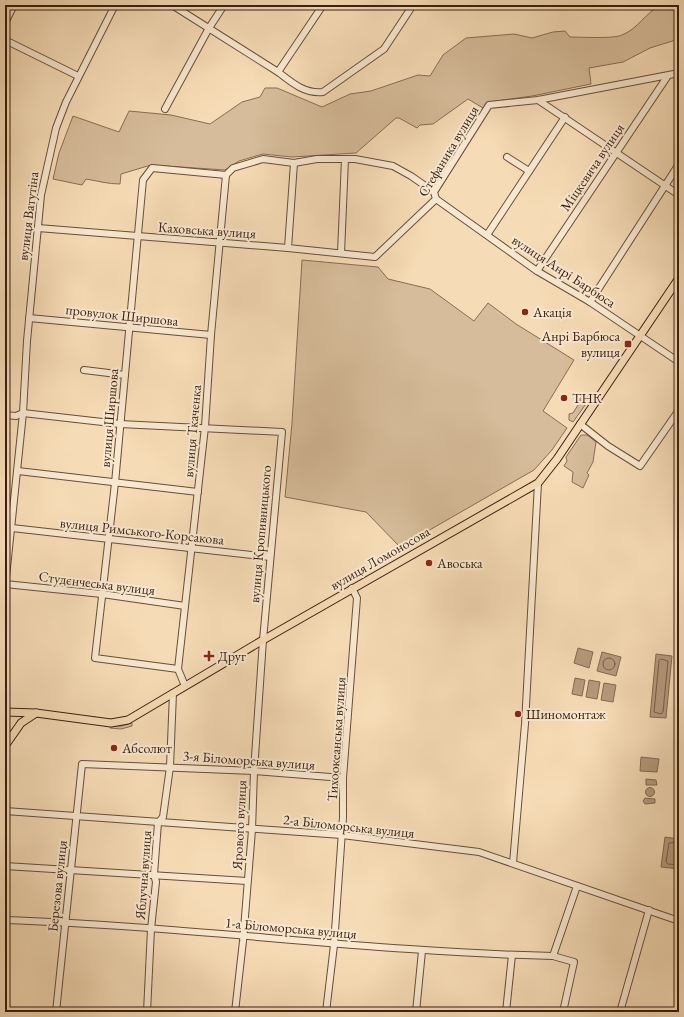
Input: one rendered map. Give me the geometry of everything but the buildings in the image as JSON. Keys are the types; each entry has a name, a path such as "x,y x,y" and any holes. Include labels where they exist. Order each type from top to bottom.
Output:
{"main road":[{"name":"вулиця Ломоносова","path":"5,712 36,713 98,722 120,723 136,716 352,588 538,483 557,459 679,278"},
{"path":"5,746 21,723 36,713"}],"street":[{"path":"5,23 14,5"},
{"name":"вулиця Ватутіна","path":"5,587 18,471 29,318 41,195 56,128 78,76 115,5"},
{"path":"172,5 308,92 323,92 384,49 413,5"},
{"path":"165,109 208,28 224,5"},
{"path":"278,72 323,5"},
{"path":"5,40 78,76"},
{"path":"538,100 679,74"},
{"name":"Міцкевича вулиця","path":"537,272 667,76"},
{"path":"538,100 679,195"},
{"name":"Стефаника вулиця","path":"375,257 436,199 434,192 489,106 538,100"},
{"path":"487,235 565,117"},
{"path":"507,157 528,171"},
{"path":"226,175 233,168 263,159 294,162 317,159 345,159 393,166 434,192"},
{"path":"341,253 345,159"},
{"path":"288,248 294,162"},
{"path":"590,302 679,164"},
{"name":"вулиця Ширшова","path":"178,668 95,658 116,483 120,424 139,237 143,180 152,168 226,175"},
{"name":"вулиця Ткаченка","path":"178,668 206,427 211,335 226,175"},
{"name":"вулиця Анрі Барбюса","path":"436,199 537,272 590,302 642,335 679,362"},
{"name":"Каховська вулиця","path":"38,228 139,237 220,242 375,257"},
{"name":"провулок Ширшова","path":"29,318 130,329 211,335"},
{"path":"84,370 125,375"},
{"path":"580,424 608,446 640,466 679,410"},
{"path":"5,415 16,416 23,413 120,424 206,427"},
{"name":"вулиця Кропивницького","path":"206,427 282,432 263,640"},
{"path":"18,471 198,492"},
{"path":"513,863 525,724 538,483"},
{"name":"вулиця Римського-Корсакова","path":"12,528 270,557"},
{"name":"Студєнчеська вулиця","path":"6,579 185,606"},
{"name":"Тихоокеанська вулиця","path":"326,1012 334,944 342,835 343,778 357,598 352,588"},
{"name":"Ярового вулиця","path":"235,1012 252,830 254,771 263,640"},
{"path":"178,668 186,686"},
{"name":"Яблучна вулиця","path":"146,1012 151,929 156,882 154,874 158,823 163,817 170,767 173,693"},
{"name":"3-я Біломорська вулиця","path":"82,764 254,771 343,778"},
{"name":"Березова вулиця","path":"56,1012 82,764"},
{"name":"2-а Біломорська вулиця","path":"5,811 252,830 342,835 479,852 679,921"},
{"path":"5,866 248,881"},
{"path":"553,956 578,886"},
{"path":"620,1012 649,910"},
{"name":"1-а Біломорська вулиця","path":"5,920 65,922 422,951 553,956 574,962 563,1012"},
{"path":"416,1012 422,951"},
{"path":"506,1012 512,955"}],"shaded area":[{"path":"661,5 679,5 679,39 650,48 623,62 589,68 591,84 532,96 489,102 483,108 468,99 433,124 420,125 417,128 399,118 396,118 356,153 292,157 263,154 239,161 225,170 151,165 121,174 120,184 86,179 82,185 53,179 59,153 73,116 119,132 129,111 171,115 210,124 242,102 260,97 265,88 277,88 322,107 350,94 371,91 418,75 430,76 443,55 466,38 514,34 532,38 553,32 565,31 570,37 618,36 633,29"},
{"path":"302,260 378,267 388,279 430,289 474,321 488,303 516,324 574,360 543,411 567,428 552,450 534,470 400,547 366,512 285,497 292,423"},
{"path":"582,396 591,397 573,422 569,420 569,414 573,413"},
{"path":"581,435 587,435 596,442 593,462 587,473 589,475 583,488 572,482 573,472 564,466 567,461 566,457"},
{"path":"132,723 132,726 121,729 110,728 111,726 121,726"}],"water":[{"path":"578,648 593,652 589,668 574,663"},
{"path":"602,652 621,657 616,676 597,671"},
{"path":"656,654 672,656 666,718 650,717"},
{"path":"575,678 585,680 582,696 572,694"},
{"path":"589,680 600,682 597,699 586,697"},
{"path":"604,683 616,685 613,702 601,700"},
{"path":"641,757 659,759 657,772 640,771"},
{"path":"646,779 656,780 657,785 646,785"},
{"path":"650,787 655,792 650,797 645,792"},
{"path":"645,798 655,799 655,803 645,804 643,801"},
{"path":"665,837 679,839 679,869 661,867"}],"place":[{"name":"Акація","path":"525,312"},
{"name":"Анрі Барбюса вулиця","path":"628,344"},
{"name":"ТНК","path":"564,398"},
{"name":"Авоська","path":"429,563"},
{"name":"Друг","path":"209,656"},
{"name":"Шиномонтаж","path":"518,714"},
{"name":"Абсолют","path":"114,748"}]}
